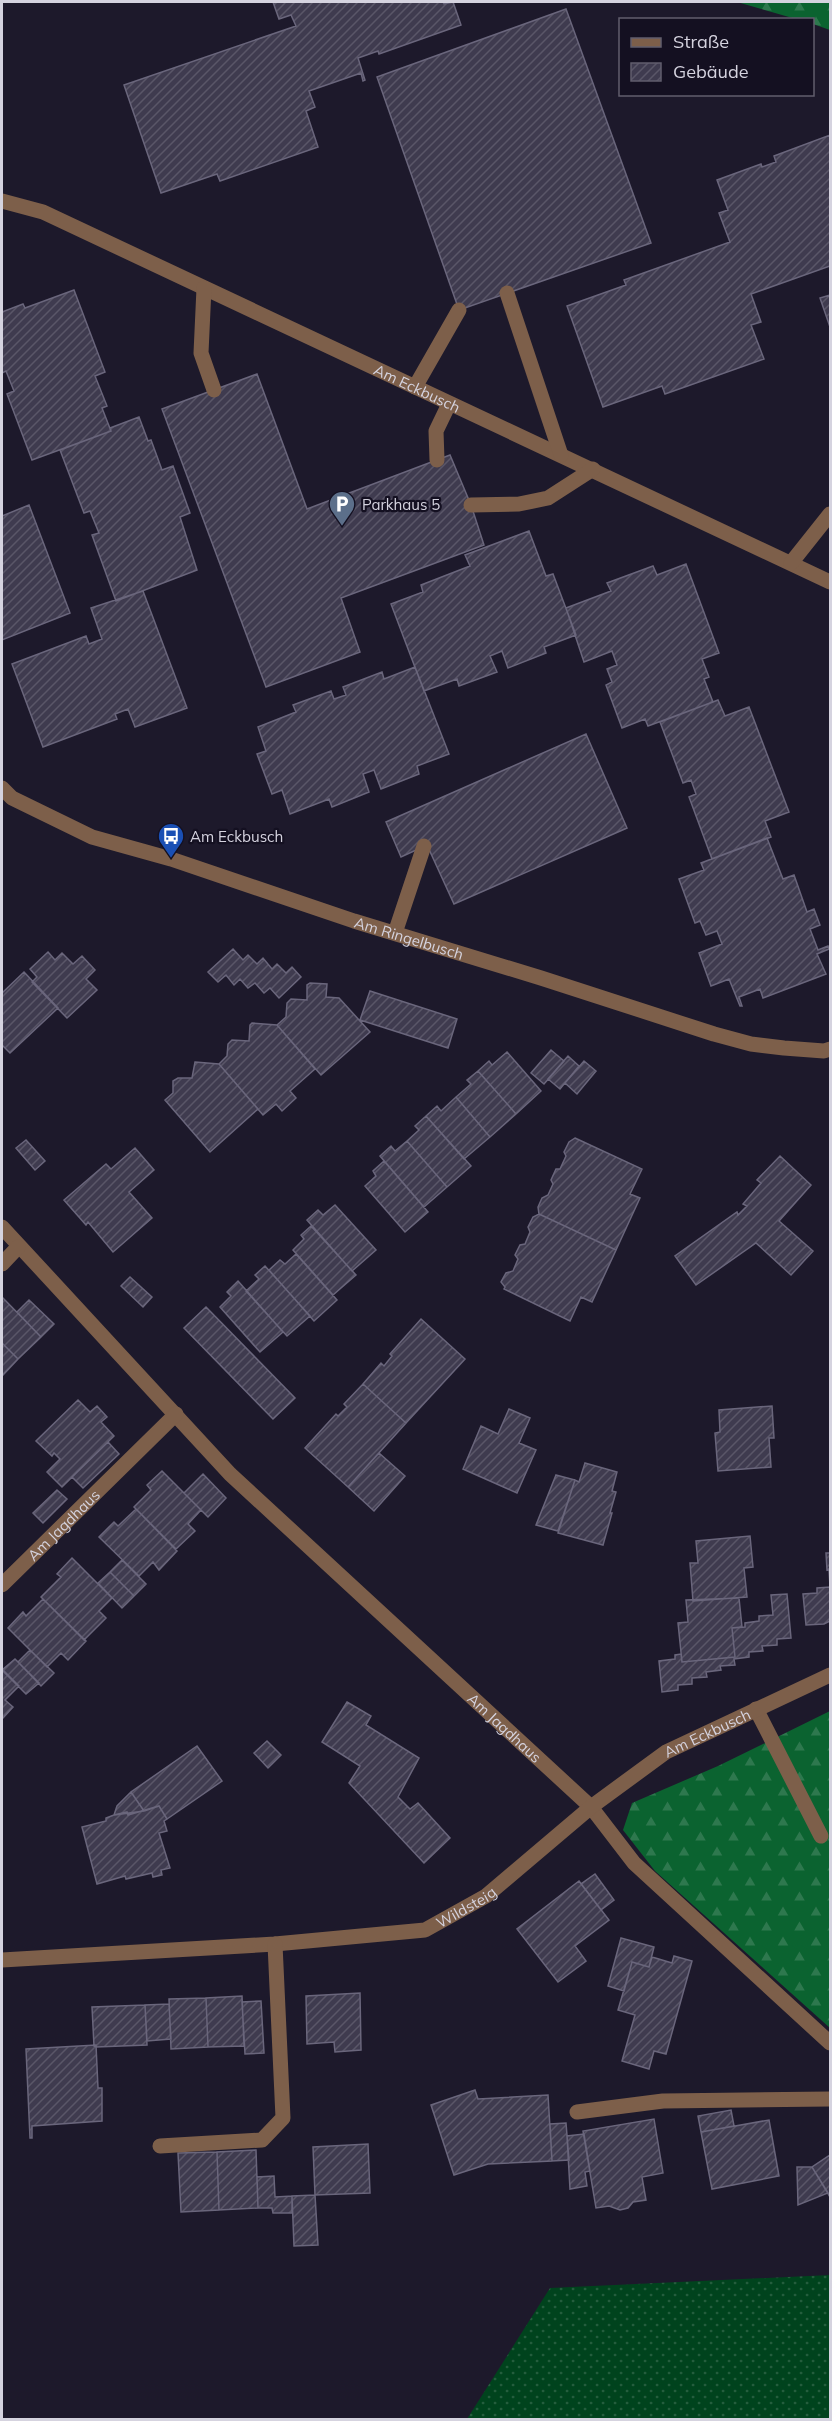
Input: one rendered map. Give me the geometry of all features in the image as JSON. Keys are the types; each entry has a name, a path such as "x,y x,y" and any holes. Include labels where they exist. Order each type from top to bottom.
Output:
{"street":[{"name":"Am Eckbusch","path":"2,201 43,212 831,582"},
{"path":"204,288 201,353 214,390"},
{"path":"507,293 561,455"},
{"path":"415,387 459,310"},
{"path":"437,460 436,431 449,404"},
{"path":"471,505 519,504 548,498 592,470"},
{"path":"791,563 831,514"},
{"name":"Am Ringelbusch","path":"2,788 12,798 92,837 171,859 714,1035 773,1046 824,1051 831,1049"},
{"path":"395,933 424,846"},
{"name":"Am Jagdhaus","path":"2,1227 18,1247 230,1474 591,1807 634,1863 831,2043"},
{"path":"2,1264 18,1247"},
{"name":"Am Jagdhaus","path":"2,1585 176,1414"},
{"name":"Am Eckbusch","path":"591,1807 666,1752 831,1675"},
{"path":"756,1709 821,1836"},
{"name":"Wildsteig","path":"2,1960 275,1944 425,1930 486,1896 591,1807"},
{"path":"160,2146 262,2140 283,2118 275,1944"},
{"path":"577,2112 663,2101 831,2099"}],"green space":[{"path":"737,2 830,2 830,30 814,24 814,18 793,18"},
{"path":"830,1711 830,2028 655,1871 623,1830 632,1803 718,1766"},
{"path":"830,2275 830,2419 467,2419 550,2288"}],"building":[{"path":"273,2 443,2 444,4 453,2 461,25 379,54 378,51 358,58 365,80 363,81 361,73 309,91 315,107 306,111 318,147 220,181 217,174 161,193 124,85 296,26 291,15 279,19"},
{"path":"566,9 651,243 459,310 377,77"},
{"path":"830,135 830,266 751,294 761,322 751,325 764,359 665,394 662,386 603,407 567,306 626,285 624,280 730,242 719,213 728,210 717,180 761,164 762,167 776,162 774,156"},
{"path":"74,290 105,372 95,376 107,406 102,408 111,431 32,460 7,394 14,391 6,371 2,373 2,312 23,304 25,308"},
{"path":"830,295 830,327 820,298"},
{"name":"Parkhaus 5","path":"257,374 307,509 450,455 471,505 484,545 341,598 360,652 266,687 162,409"},
{"path":"139,417 148,441 151,440 162,470 173,466 190,513 180,517 197,570 116,601 92,535 99,533 90,511 84,513 60,450 111,431 110,428"},
{"path":"29,505 70,613 2,640 2,516"},
{"path":"529,531 546,576 553,574 576,635 544,647 546,653 508,668 502,651 490,656 497,672 459,686 457,679 424,691 391,604 423,592 421,585 470,566 465,555"},
{"path":"686,564 719,653 702,659 709,677 704,679 713,702 648,726 645,719 622,728 606,685 612,682 607,669 617,665 612,651 584,662 566,608 611,591 607,583 653,566 657,575"},
{"path":"143,591 187,708 135,727 128,709 115,714 117,719 43,747 12,664 86,636 89,644 102,639 91,608"},
{"path":"415,667 449,754 417,766 419,774 381,789 374,770 363,774 369,792 332,807 329,799 290,814 282,790 272,794 257,754 266,751 258,727 296,712 293,705 331,691 334,699 346,695 343,687 382,672 384,679"},
{"path":"718,700 725,716 749,707 789,812 765,821 771,837 712,859 689,797 696,794 691,780 683,783 660,722"},
{"path":"586,734 627,828 454,904 427,845 401,857 386,822"},
{"path":"767,838 783,879 794,875 807,912 814,909 820,925 810,929 818,950 828,946 829,949 817,954 826,974 763,998 760,989 739,997 742,1006 740,1006 729,979 711,986 699,953 722,944 717,931 706,935 700,921 695,923 679,879 704,870 701,863"},
{"path":"233,949 243,960 248,955 257,964 263,958 272,969 277,964 286,973 292,967 301,977 279,998 270,988 264,993 255,983 248,988 240,979 234,985 226,975 218,982 208,972"},
{"path":"48,952 55,960 62,953 73,964 82,956 95,970 86,979 97,990 67,1018 32,982 37,977 30,969"},
{"path":"24,972 58,1008 10,1053 2,1045 2,993"},
{"path":"310,983 327,984 326,997 339,998 370,1032 321,1075 277,1025 286,1017 287,1003 291,999 307,1000 307,985"},
{"path":"370,991 457,1019 448,1048 360,1020"},
{"path":"252,1023 277,1025 315,1069 290,1091 296,1098 282,1111 276,1104 263,1115 219,1064 227,1056 228,1044 232,1040 249,1041"},
{"path":"551,1050 564,1061 544,1084 531,1073"},
{"path":"507,1052 541,1091 516,1114 478,1071 489,1061 492,1065"},
{"path":"568,1056 579,1066 560,1089 548,1079"},
{"path":"584,1061 596,1071 577,1094 565,1083"},
{"path":"195,1062 219,1064 258,1109 210,1152 165,1100 173,1093 173,1081 178,1078 192,1078"},
{"path":"478,1071 516,1114 490,1137 456,1097 471,1084 467,1080"},
{"path":"456,1097 490,1137 464,1159 426,1116 437,1106 441,1111"},
{"path":"426,1116 471,1166 447,1187 407,1141 419,1130 415,1126"},
{"path":"575,1138 642,1169 630,1194 640,1198 616,1250 539,1214 538,1207 542,1198 548,1195 556,1169 560,1169 566,1156 564,1152 569,1142"},
{"path":"26,1140 45,1161 35,1170 16,1148"},
{"path":"407,1141 447,1187 424,1207 380,1156 391,1146 395,1151"},
{"path":"135,1148 154,1170 129,1192 152,1218 113,1252 88,1222 86,1225 64,1200 106,1164 111,1169"},
{"path":"780,1156 811,1185 779,1221 813,1251 791,1275 756,1243 696,1285 675,1256 737,1212 738,1215 747,1206 743,1204 761,1183 757,1180"},
{"path":"384,1161 428,1212 405,1232 365,1186 376,1176 373,1171"},
{"path":"335,1205 376,1250 352,1271 307,1220 318,1210 323,1215"},
{"path":"539,1214 616,1250 592,1302 581,1297 570,1321 504,1289 501,1282 506,1273 513,1271 518,1259 515,1255 520,1245 525,1244 530,1232 528,1227 533,1217"},
{"path":"311,1226 356,1275 333,1295 293,1250 304,1239 301,1235"},
{"path":"296,1254 337,1300 314,1321 269,1270 280,1260 285,1264"},
{"path":"265,1266 310,1316 287,1336 246,1291 259,1279 255,1275"},
{"path":"130,1277 152,1297 143,1307 121,1286"},
{"path":"238,1281 283,1332 260,1352 220,1307 231,1296 227,1292"},
{"path":"2,1297 41,1337 18,1359 2,1343"},
{"path":"29,1300 54,1324 41,1337 17,1312"},
{"path":"206,1307 295,1398 273,1419 184,1328"},
{"path":"421,1319 465,1359 406,1423 363,1384 381,1363 384,1366 392,1356 390,1354"},
{"path":"2,1343 18,1359 2,1376"},
{"path":"363,1384 406,1423 348,1487 305,1448 336,1414 338,1416 347,1407 344,1404"},
{"path":"78,1400 90,1412 97,1406 107,1417 101,1422 114,1436 62,1487 47,1472 60,1459 54,1453 52,1456 36,1441"},
{"path":"772,1406 774,1438 769,1438 771,1467 718,1471 715,1433 720,1432 719,1410"},
{"path":"509,1409 530,1418 519,1443 536,1450 517,1493 463,1469 481,1426 498,1434"},
{"path":"108,1442 119,1454 83,1488 72,1477"},
{"path":"379,1453 405,1476 374,1511 348,1487"},
{"path":"585,1463 617,1472 612,1491 616,1492 610,1513 612,1513 603,1545 558,1533 575,1480 579,1482"},
{"path":"162,1471 201,1510 188,1524 195,1531 176,1549 134,1507 151,1490 147,1485"},
{"path":"203,1474 226,1498 208,1517 184,1493"},
{"path":"556,1475 575,1480 558,1531 536,1525"},
{"path":"57,1490 67,1499 43,1523 33,1513"},
{"path":"136,1509 177,1551 159,1570 153,1562 139,1576 99,1537 114,1522 118,1526"},
{"path":"750,1536 753,1567 744,1568 747,1597 693,1601 690,1563 698,1563 696,1541"},
{"path":"826,1553 830,1553 830,1587 829,1569 827,1570"},
{"path":"72,1558 112,1598 99,1611 106,1618 84,1640 41,1597 61,1577 57,1574"},
{"path":"122,1560 146,1584 134,1596 110,1572"},
{"path":"110,1572 134,1596 122,1608 98,1583"},
{"path":"830,1587 830,1621 824,1624 806,1625 803,1594 817,1593 817,1588"},
{"path":"787,1594 791,1638 777,1639 777,1645 762,1646 763,1651 749,1652 749,1657 734,1659 735,1665 720,1666 721,1670 706,1672 707,1677 692,1678 692,1684 678,1685 678,1690 662,1692 659,1661 675,1659 675,1655 681,1654 682,1662 735,1657 732,1628 745,1627 745,1623 759,1621 759,1616 773,1615 771,1595"},
{"path":"739,1598 742,1627 732,1628 735,1657 682,1662 678,1623 688,1622 686,1600"},
{"path":"43,1599 86,1641 68,1660 61,1653 47,1667 8,1628 23,1612 26,1616"},
{"path":"30,1650 54,1673 41,1686 18,1662"},
{"path":"15,1659 39,1683 26,1694 2,1670"},
{"path":"2,1669 19,1686 5,1700 13,1707 2,1719"},
{"path":"347,1702 371,1716 366,1725 419,1758 398,1797 410,1809 418,1803 450,1838 424,1863 349,1783 360,1766 322,1742"},
{"path":"267,1741 281,1755 268,1768 254,1753"},
{"path":"197,1746 222,1781 167,1819 159,1806 144,1811 131,1792"},
{"path":"131,1792 144,1811 114,1815 117,1806"},
{"path":"159,1806 167,1819 164,1821 167,1831 159,1833 170,1868 161,1870 162,1875 153,1877 152,1873 126,1879 125,1876 97,1884 82,1827 106,1821 106,1818 114,1815 127,1812 128,1815"},
{"path":"595,1874 614,1900 601,1910 581,1884"},
{"path":"579,1881 609,1920 575,1946 586,1961 558,1982 517,1929"},
{"path":"621,1938 654,1947 649,1967 632,1962 624,1991 608,1986"},
{"path":"674,1956 692,1961 666,2054 654,2051 649,2069 622,2061 635,2015 618,2010 632,1962 649,1967 652,1957 672,1963"},
{"path":"360,1993 361,2050 335,2052 334,2042 307,2044 306,1996"},
{"path":"242,1996 244,2046 208,2047 206,1998"},
{"path":"206,1998 208,2047 171,2049 169,1999"},
{"path":"261,2001 264,2053 245,2054 242,2002"},
{"path":"169,2004 171,2039 147,2041 145,2005"},
{"path":"145,2005 147,2045 94,2046 92,2007"},
{"path":"96,2045 98,2088 102,2088 102,2121 32,2126 32,2138 30,2138 26,2049"},
{"path":"475,2090 478,2099 548,2095 552,2161 488,2164 454,2175 431,2105"},
{"path":"731,2110 734,2126 701,2132 698,2116"},
{"path":"654,2119 663,2173 642,2177 646,2200 633,2202 628,2208 620,2210 609,2206 596,2208 583,2131"},
{"path":"769,2120 779,2176 712,2189 701,2132"},
{"path":"566,2123 569,2160 552,2161 550,2124"},
{"path":"584,2134 590,2171 585,2172 587,2186 570,2189 567,2136"},
{"path":"368,2144 370,2193 315,2195 313,2147"},
{"path":"256,2150 258,2208 219,2210 217,2152"},
{"path":"217,2152 219,2210 181,2212 178,2153"},
{"path":"830,2155 830,2197 812,2167"},
{"path":"797,2167 812,2167 828,2193 798,2205"},
{"path":"274,2176 275,2197 292,2196 292,2213 273,2213 272,2208 258,2208 257,2177"},
{"path":"315,2195 318,2245 294,2246 292,2196"}],"place":[{"name":"Parkhaus 5","path":"342,527"},
{"name":"Am Eckbusch","path":"171,859"}]}
